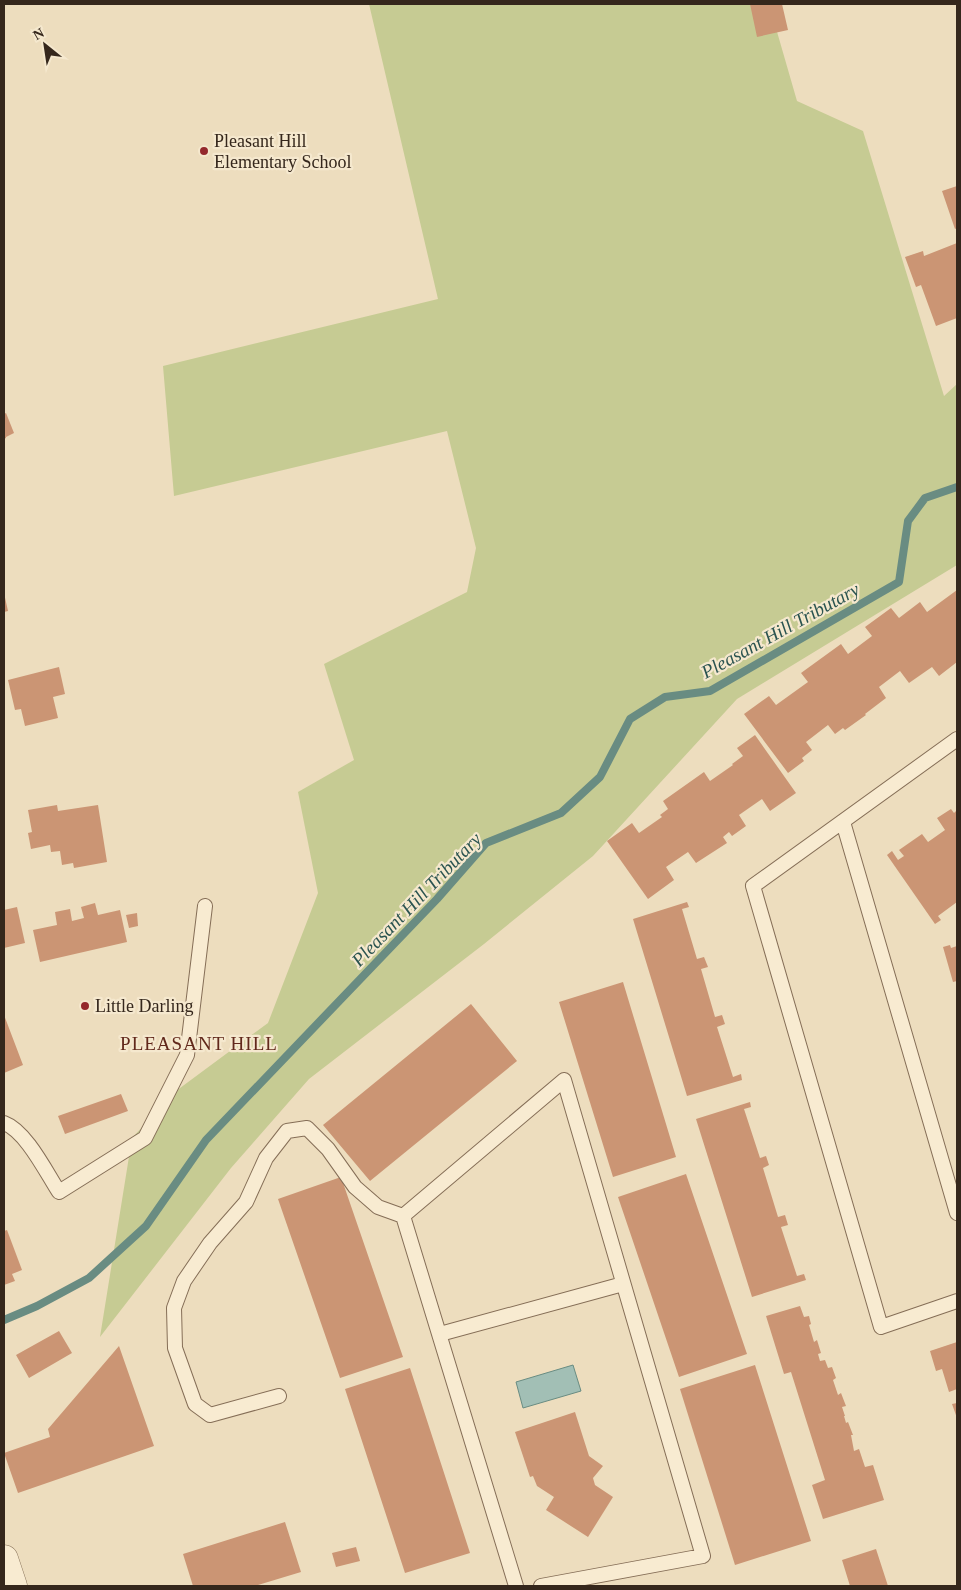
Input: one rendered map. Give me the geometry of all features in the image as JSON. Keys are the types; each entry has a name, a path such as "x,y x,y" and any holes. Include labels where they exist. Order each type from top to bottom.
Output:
{"street":[{"path":"4,1559 13,1586"}],"lane":[{"path":"957,739 753,886 881,1327 957,1301"},
{"path":"843,822 957,1213"},
{"path":"4,1123 20,1133 59,1192 145,1138 188,1055 205,906"},
{"path":"403,1216 564,1080 703,1556 541,1586"},
{"path":"279,1396 210,1415 195,1404 175,1348 174,1308 184,1281 210,1243 246,1202 266,1158 287,1131 307,1128 328,1149 355,1186 378,1207 403,1216"},
{"path":"403,1216 516,1586"},
{"path":"440,1334 623,1284"}],"green space":[{"path":"369,4 769,4 797,101 863,131 944,396 957,384 957,565 737,699 593,856 484,944 309,1079 231,1168 100,1337 132,1138 176,1091 268,1023 318,893 298,792 354,760 324,664 467,592 476,548 447,431 174,496 163,366 438,299"}],"water":[{"path":"573,1365 581,1391 523,1408 516,1382"}],"building":[{"path":"750,4 782,4 788,30 757,37"},
{"path":"957,186 957,228 955,229 942,191"},
{"path":"957,243 957,318 936,326 921,285 916,287 905,257 923,251 924,256"},
{"path":"6,413 14,433 4,439 4,414"},
{"path":"957,590 957,662 939,676 932,667 909,683 900,671 879,687 886,698 866,715 845,730 843,728 835,734 828,725 806,742 812,750 802,758 804,761 788,773 744,714 769,696 776,705 808,682 801,673 841,644 848,654 872,636 865,627 891,608 899,618 920,602 927,612"},
{"path":"4,593 8,611 4,612"},
{"path":"59,667 65,694 53,697 58,718 25,726 21,709 15,710 8,680"},
{"path":"755,735 796,793 770,811 762,799 739,815 746,826 732,836 729,832 723,837 727,843 696,863 688,852 666,867 674,880 648,899 607,841 632,823 639,833 662,817 660,815 668,809 663,801 704,772 710,781 733,765 743,756 737,748"},
{"path":"57,805 58,811 98,805 107,862 74,868 73,863 62,865 60,851 51,852 50,845 31,849 28,833 32,832 28,810"},
{"path":"951,809 954,813 957,810 957,902 938,916 941,920 935,924 887,855 892,851 898,860 904,856 899,850 922,834 928,842 945,830 937,818"},
{"path":"687,902 689,907 682,909 697,959 704,957 708,967 701,969 715,1017 722,1015 725,1024 717,1027 733,1077 741,1074 742,1080 687,1096 633,919"},
{"path":"95,903 98,915 120,910 127,942 40,962 33,930 57,925 55,912 70,909 72,921 84,918 81,907"},
{"path":"17,907 25,943 4,948 4,910"},
{"path":"137,913 138,926 129,928 126,915"},
{"path":"950,945 951,948 957,946 957,981 953,982 943,947"},
{"path":"623,982 676,1157 613,1177 559,1002"},
{"path":"471,1004 517,1061 370,1181 323,1125"},
{"path":"4,1015 23,1065 4,1073"},
{"path":"121,1094 128,1111 65,1134 58,1116"},
{"path":"750,1102 751,1107 744,1109 760,1158 766,1156 769,1165 763,1168 778,1217 785,1215 788,1225 781,1227 797,1276 804,1274 806,1280 752,1297 696,1119"},
{"path":"686,1174 747,1354 679,1377 618,1197"},
{"path":"341,1177 403,1357 340,1378 278,1199"},
{"path":"7,1230 22,1270 12,1274 15,1281 4,1285 4,1231"},
{"path":"800,1306 804,1317 809,1316 811,1324 809,1325 814,1342 817,1340 821,1353 818,1354 820,1361 825,1360 828,1368 832,1367 836,1378 833,1380 838,1395 841,1393 846,1406 842,1407 846,1423 848,1422 853,1435 851,1435 854,1451 859,1449 865,1467 873,1465 884,1500 823,1519 812,1485 825,1480 791,1372 784,1374 766,1316"},
{"path":"59,1331 72,1353 29,1378 16,1355"},
{"path":"957,1342 957,1389 949,1392 942,1369 936,1371 930,1351"},
{"path":"119,1346 154,1446 18,1493 4,1453 50,1437 48,1429"},
{"path":"755,1365 811,1541 735,1565 680,1389"},
{"path":"410,1368 470,1553 405,1573 345,1389"},
{"path":"957,1403 957,1418 952,1404"},
{"path":"575,1412 589,1456 603,1466 593,1478 595,1485 613,1497 588,1537 546,1510 554,1497 537,1486 533,1476 530,1477 515,1432"},
{"path":"285,1522 301,1572 259,1586 193,1586 183,1554"},
{"path":"356,1547 360,1561 336,1567 332,1553"},
{"path":"876,1549 888,1586 850,1586 842,1560"}],"waterway":[{"name":"Pleasant Hill Tributary","path":"4,1320 37,1306 89,1278 146,1226 206,1140 437,899 486,843 561,813 600,777 630,719 665,697 710,691 899,582 908,521 925,498 957,487"}],"place":[{"name":"Pleasant Hill Elementary School","path":"204,151"},
{"name":"Little Darling","path":"85,1006"}],"district":[{"name":"PLEASANT HILL","path":"199,1043"}]}
